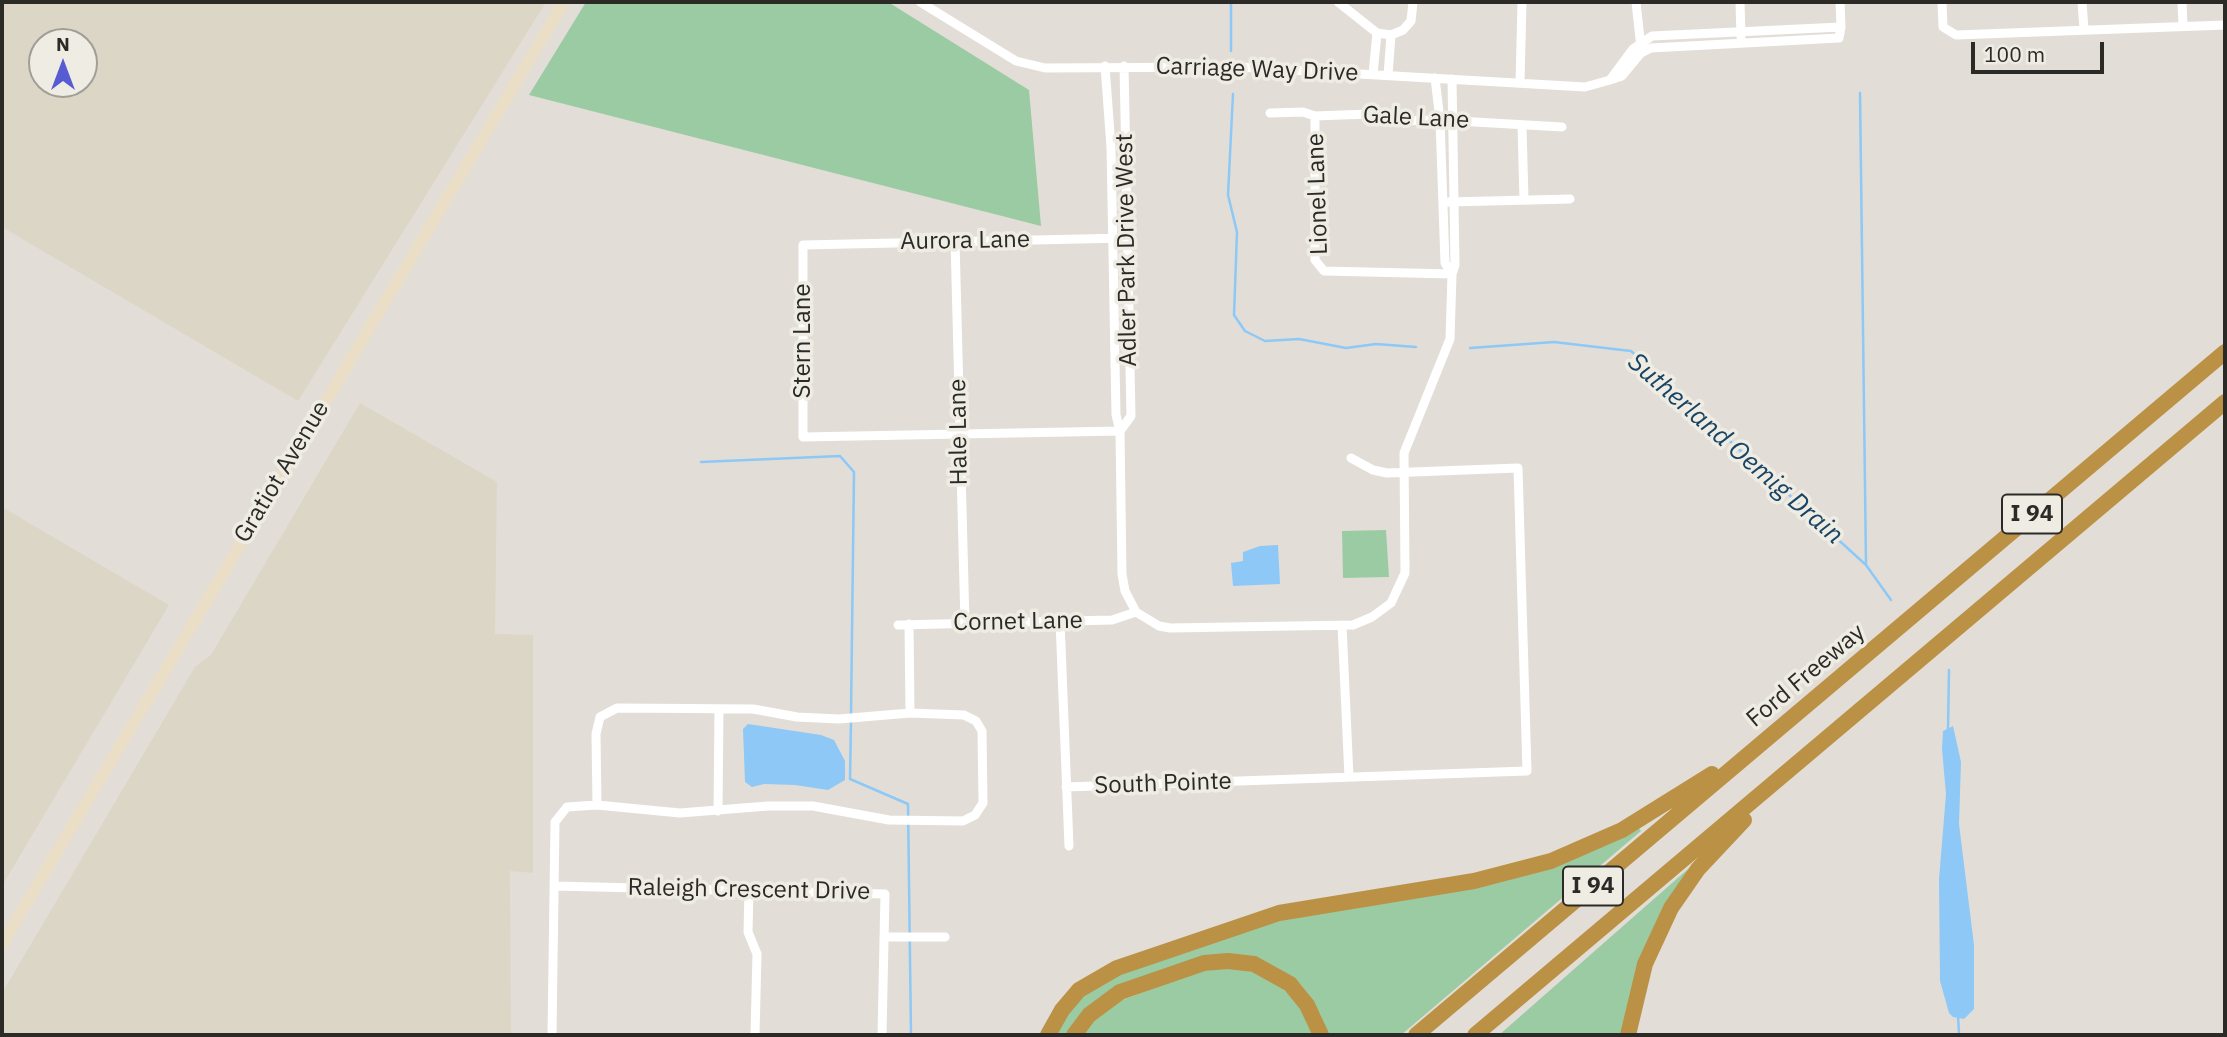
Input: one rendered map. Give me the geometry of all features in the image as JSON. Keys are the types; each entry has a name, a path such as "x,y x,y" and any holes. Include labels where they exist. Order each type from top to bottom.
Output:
{"highway":[{"name":"Ford Freeway","path":"1416,1035 2225,352"},
{"name":"I 94","path":"1475,1035 2225,402"},
{"path":"1048,1035 1062,1010 1079,990 1117,968 1279,912 1502,876 1576,853 1648,816 1770,736"},
{"path":"1629,1035 1645,964 1671,908 1707,859 1805,756"},
{"path":"1074,1035 1098,1006 1120,992 1203,963 1228,961 1254,964 1290,984 1307,1005 1321,1035"}],"main road":[{"name":"Gratiot Avenue","path":"2,944 564,2"}],"street":[{"name":"Carriage Way Drive","path":"920,2 1016,61 1045,68 1124,66 1373,74 1585,87 1610,80 1641,48"},
{"path":"1338,2 1377,33 1391,35 1403,30 1411,21 1413,2"},
{"path":"1520,82 1522,2"},
{"path":"1636,2 1641,48"},
{"path":"1740,2 1741,37"},
{"path":"1641,48 1652,36 1839,38 1840,2"},
{"path":"2082,2 2084,29"},
{"path":"2182,2 2183,26"},
{"path":"1942,4 1943,27 1956,35 2225,25"},
{"path":"1373,74 1377,33"},
{"path":"1388,75 1391,35"},
{"name":"Adler Park Drive West","path":"1105,66 1113,238 1116,415 1120,431 1122,574 1125,591 1136,612"},
{"name":"Adler Park Drive West","path":"1120,431 1131,416 1124,66"},
{"path":"1136,612 1170,628 1353,625 1372,617 1391,603 1405,573 1404,453 1450,339 1452,274 1455,265 1453,202 1445,120 1435,78"},
{"path":"1452,79 1445,120 1443,203 1445,263 1452,274"},
{"name":"Gale Lane","path":"1270,113 1303,112 1315,117 1368,114 1386,121 1511,122 1522,126 1562,127"},
{"name":"Lionel Lane","path":"1315,117 1315,260 1324,271 1452,274"},
{"path":"1522,126 1524,200"},
{"path":"1443,203 1570,200"},
{"name":"Aurora Lane","path":"803,245 1126,238"},
{"name":"Hale Lane","path":"955,242 965,623"},
{"name":"Stern Lane","path":"803,245 803,438 959,432"},
{"path":"959,432 1120,431"},
{"path":"1351,458 1373,470 1404,473"},
{"name":"South Pointe","path":"1066,787 1527,771 1518,468 1404,473"},
{"name":"Cornet Lane","path":"898,625 1112,620 1136,612"},
{"path":"1060,621 1069,846"},
{"path":"909,624 910,713"},
{"path":"1342,625 1349,777"},
{"path":"552,1035 555,822 559,813 567,807 597,806 642,812 813,806 890,820 963,821 975,815 983,803 982,731 976,721 964,715 910,713 839,719 797,717 753,709 617,708 600,717 596,734 597,806"},
{"path":"718,811 719,709"},
{"name":"Raleigh Crescent Drive","path":"555,886 885,894 881,1035"},
{"path":"748,890 748,932 757,954 755,1035"},
{"path":"884,937 945,937"}],"shaded area":[{"path":"2,2 546,2 298,401 2,227"},
{"path":"360,403 497,482 495,634 533,635 533,873 510,871 511,1035 2,1035 2,993 195,667 211,655"},
{"path":"2,507 169,605 2,886"}],"green space":[{"path":"586,2 888,2 1029,90 1041,226 529,95"},
{"path":"1386,530 1389,577 1343,578 1342,531"},
{"path":"1639,828 1641,831 1401,1035 1328,1035 1320,1014 1301,985 1261,960 1119,986 1086,1008 1067,1035 1054,1035 1078,999 1107,978 1259,924 1467,888"},
{"path":"1688,869 1639,963 1622,1035 1499,1035"},
{"path":"1232,968 1258,973 1280,985 1299,1005 1313,1035 1083,1035 1097,1016 1119,1001 1202,971"}],"water":[{"path":"1278,545 1280,584 1233,586 1231,563 1243,561 1243,552 1260,546"},
{"path":"748,724 821,735 834,740 845,761 845,780 828,790 795,785 764,784 752,787 745,782 743,729"},
{"path":"1953,726 1961,762 1959,824 1974,945 1974,1009 1964,1019 1953,1017 1949,1013 1940,981 1939,879 1946,794 1942,749 1943,731"}],"waterway":[{"name":"Sutherland Oemig Drain","path":"1231,2 1231,51"},
{"path":"1860,93 1866,565"},
{"name":"Sutherland Oemig Drain","path":"1233,94 1228,195 1237,232 1234,315 1245,331 1265,341 1299,339 1346,348 1376,344 1416,347"},
{"name":"Sutherland Oemig Drain","path":"1470,348 1554,342 1631,351 1866,565 1891,600"},
{"path":"701,462 840,456 854,472 851,714"},
{"name":"Sutherland Oemig Drain","path":"1948,730 1949,670"},
{"path":"851,721 850,779 908,804 911,1035"},
{"name":"Sutherland Oemig Drain","path":"1958,1016 1959,1033"}]}
